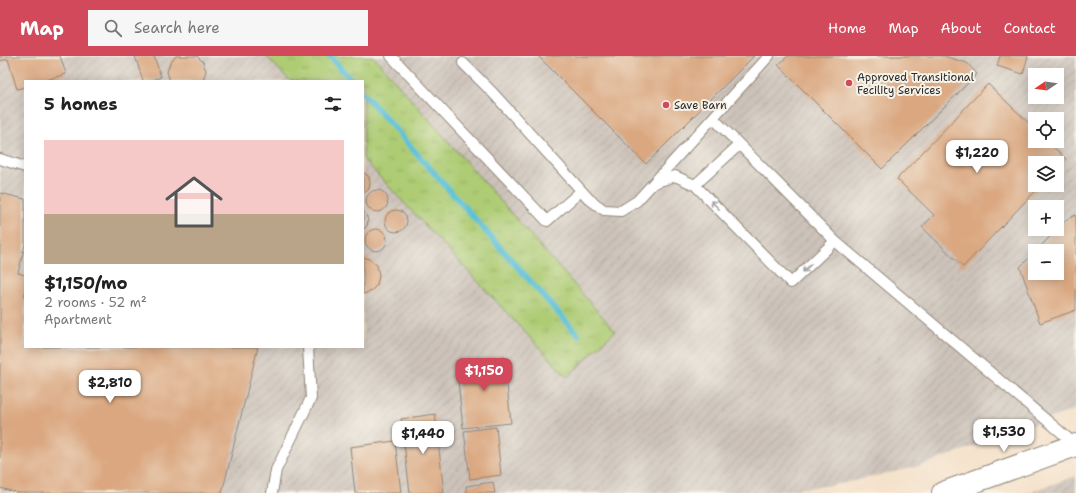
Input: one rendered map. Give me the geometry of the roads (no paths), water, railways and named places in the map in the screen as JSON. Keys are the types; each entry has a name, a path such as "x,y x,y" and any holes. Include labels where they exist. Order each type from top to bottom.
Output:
{"main road":[{"path":"943,493 1076,445"}],"lane":[{"path":"391,56 546,222 581,191"},
{"path":"463,64 493,93 589,199 604,210 621,211 637,201 769,56"},
{"path":"713,118 835,241 1076,445"},
{"path":"695,185 739,145"},
{"path":"0,159 24,167"},
{"path":"654,183 674,176 695,185 791,283 835,241"},
{"path":"272,493 276,470 312,398 308,348"}],"waterway":[{"path":"330,56 351,80"},
{"path":"364,94 578,335"}],"place":[{"name":"Approved Transitional Fecility Services","path":"849,83"},
{"name":"Save Barn","path":"666,105"}]}
